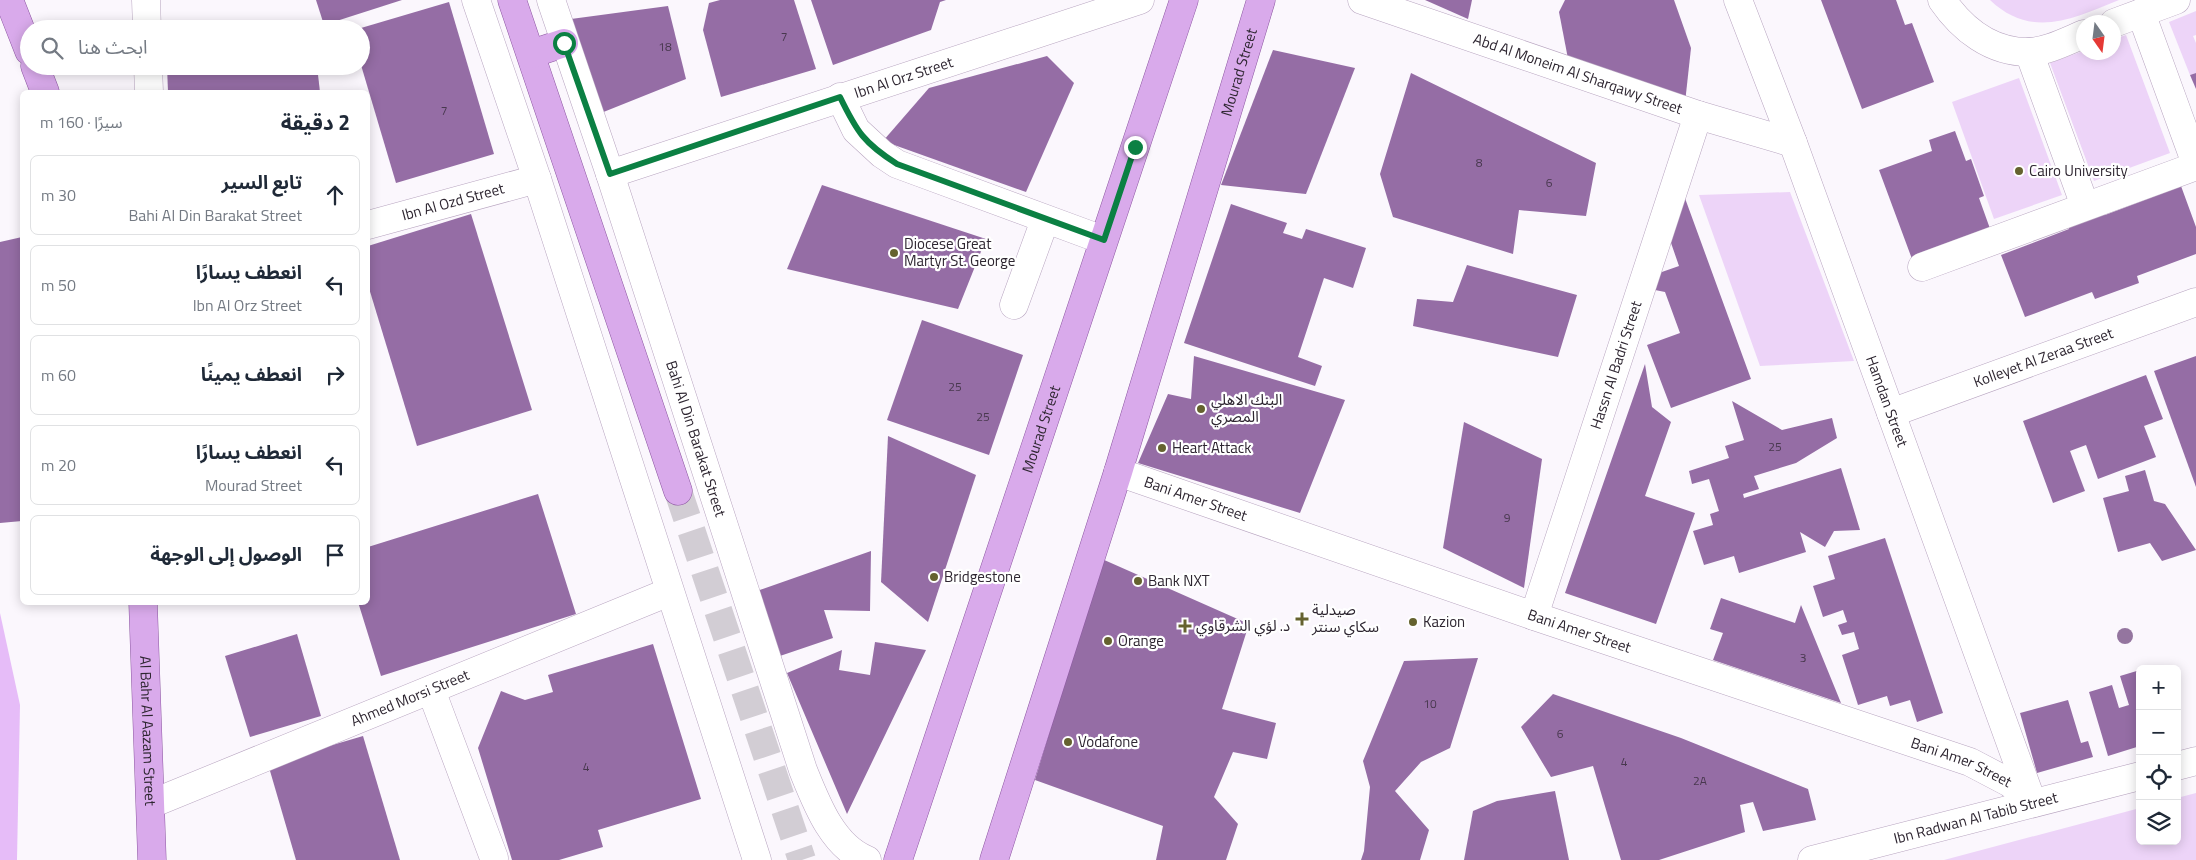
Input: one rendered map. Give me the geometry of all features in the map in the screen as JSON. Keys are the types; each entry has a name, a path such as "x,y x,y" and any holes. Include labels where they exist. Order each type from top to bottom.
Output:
{"main road":[{"path":"9,0 20,28"},
{"path":"512,0 678,491"},
{"name":"Mourad Street","path":"898,860 1184,0"},
{"name":"Mourad Street","path":"994,860 1118,472 1261,0"},
{"path":"531,54 564,43"},
{"path":"38,75 44,90"},
{"name":"Al Bahr Al Aazam Street","path":"143,605 152,860"}],"street":[{"path":"146,0 147,20"},
{"path":"476,0 537,179 757,860"},
{"name":"Bahi Al Din Barakat Street","path":"551,0 610,174 803,770 816,802 842,843 867,860"},
{"name":"Ibn Al Orz Street","path":"610,174 1140,0"},
{"name":"Abd Al Moneim Al Sharqawy Street","path":"1362,0 1698,115 1793,143"},
{"name":"Hamdan Street","path":"1738,0 1793,143 2033,803"},
{"path":"1942,0 1954,18 1976,36 2002,49 2029,52 2076,37"},
{"path":"2121,20 2176,0"},
{"path":"1922,267 2196,165 2141,13"},
{"path":"2029,52 2085,206"},
{"path":"148,75 149,90"},
{"path":"840,97 856,130 882,154 897,164 1045,220 1104,240"},
{"name":"Hassn Al Badri Street","path":"1534,616 1698,115"},
{"name":"Ibn Al Ozd Street","path":"370,224 537,179"},
{"path":"1014,305 1045,220"},
{"name":"Kolleyet Al Zeraa Street","path":"1891,413 2196,302"},
{"name":"Bani Amer Street","path":"1118,472 1534,616 1970,762 2010,783 2033,803"},
{"name":"Ahmed Morsi Street","path":"151,804 669,592"},
{"path":"431,690 494,858"},
{"path":"2181,765 2196,761"},
{"name":"Ibn Radwan Al Tabib Street","path":"1812,860 2136,777"}],"shaded area":[{"path":"1990,0 2119,0 2086,13 2053,22 2037,22 2022,19 2006,12"},
{"path":"2196,11 2196,35 2193,36 2196,43 2196,73 2190,75 2169,22"},
{"path":"2126,35 2170,153 2094,181 2050,63 2076,54 2076,60 2121,60 2121,37"},
{"path":"2019,78 2062,195 1994,219 1952,102"},
{"path":"1790,192 1854,361 1760,366 1699,195"},
{"path":"0,613 20,705 17,860 0,860"},
{"path":"2196,793 2196,860 1944,860 2136,809 2136,845 2181,845 2181,797"}],"building":[{"path":"316,0 402,0 340,20 322,20"},
{"path":"720,0 794,0 816,69 721,97 703,30 709,3"},
{"path":"811,0 946,0 940,2 931,30 833,65"},
{"path":"1425,0 1472,0 1468,19"},
{"path":"1565,0 1674,0 1691,48 1685,103 1569,64 1559,12"},
{"path":"1821,0 1896,0 1905,25 1912,23 1934,82 1862,109"},
{"path":"449,2 494,154 396,183 370,90 364,75 370,75 370,25"},
{"path":"668,6 686,79 601,113 571,19"},
{"path":"1273,50 1355,68 1306,194 1221,185"},
{"path":"1047,56 1074,83 1026,192 883,141 929,88"},
{"path":"1411,73 1596,163 1586,216 1519,210 1513,254 1393,217 1380,174"},
{"path":"2196,73 2196,89 2190,75"},
{"path":"167,75 318,75 320,90 168,90"},
{"path":"1955,131 1966,161 1971,159 1984,196 1979,198 1993,237 1912,259 1879,170 1932,151 1929,140"},
{"path":"822,185 986,239 958,309 787,269"},
{"path":"2181,186 2196,227 2196,254 2137,276 2139,283 2095,299 2092,292 2025,317 2001,255 2069,229 2067,223 2103,210 2105,215"},
{"path":"1682,190 1751,379 1671,408 1647,345 1680,333 1665,292 1655,290 1659,273 1679,266 1670,240"},
{"path":"1231,204 1287,223 1283,233 1302,239 1306,229 1366,248 1353,288 1324,278 1298,357 1322,366 1315,386 1184,343"},
{"path":"471,214 532,410 417,446 370,292 370,245"},
{"path":"20,237 20,521 0,523 0,242"},
{"path":"1467,265 1577,295 1558,357 1413,326 1417,299 1453,302"},
{"path":"922,320 1023,355 989,455 887,420"},
{"path":"1194,356 1345,400 1300,513 1138,463 1168,394 1191,399"},
{"path":"2196,356 2196,487 2154,371"},
{"path":"1645,364 1652,407 1671,422 1645,496 1695,513 1656,624 1565,593"},
{"path":"2146,375 2163,419 2144,426 2156,457 2098,479 2086,445 2070,451 2085,491 2053,503 2023,421"},
{"path":"1732,401 1782,430 1832,418 1837,438 1796,463 1754,476 1759,489 1743,494 1744,498 1841,468 1860,530 1834,531 1825,547 1800,532 1806,552 1739,573 1734,556 1704,565 1693,531 1713,525 1710,514 1719,511 1709,479 1692,484 1689,471 1729,458 1725,446 1744,440"},
{"path":"1464,422 1542,459 1524,588 1443,548"},
{"path":"888,436 976,475 928,622 881,582"},
{"path":"2145,470 2154,501 2165,504 2196,550 2162,561 2150,543 2118,552 2103,498 2129,491 2125,476"},
{"path":"538,494 576,614 381,676 359,605 370,605 370,546"},
{"path":"1885,538 1943,713 1917,722 1910,700 1890,706 1887,696 1858,705 1842,655 1859,649 1854,632 1842,635 1838,625 1847,622 1843,610 1823,617 1813,586 1835,579 1828,556"},
{"path":"871,551 870,611 824,610 833,638 777,657 754,592"},
{"path":"1102,559 1249,624 1222,709 1276,723 1267,759 1233,752 1214,797 1238,824 1226,860 1156,860 1163,826 1035,780"},
{"path":"1721,598 1795,623 1801,605 1841,703 1713,660 1723,633 1710,629"},
{"path":"297,634 321,716 250,737 225,656"},
{"path":"875,642 926,650 847,814 787,673 842,650 839,670 870,675"},
{"path":"653,644 701,799 598,830 603,847 559,860 512,860 478,748 501,691 525,700 553,692 548,675"},
{"path":"1478,658 1450,748 1421,762 1395,791 1429,830 1420,860 1361,860 1364,851 1370,787 1363,761 1404,661"},
{"path":"2136,671 2136,747 2108,756 2089,692 2112,685 2119,708 2129,705 2120,676"},
{"path":"1553,694 1681,738 1808,789 1816,820 1763,831 1753,802 1740,805 1745,832 1659,860 1621,860 1593,766 1551,777 1521,727"},
{"path":"2068,700 2081,743 2088,741 2093,757 2037,773 2020,713"},
{"path":"363,736 400,860 296,860 268,764"},
{"path":"1555,791 1569,860 1464,860 1473,811 1497,801"}],"tunnel":[{"path":"678,491 802,860"}],"place":[{"name":"Cairo University","path":"2019,171"},
{"name":"Diocese Great Martyr St. George","path":"894,253"},
{"name":"البنك الاهلي المصري","path":"1201,409"},
{"name":"Heart Attack","path":"1162,448"},
{"name":"Bridgestone","path":"934,577"},
{"name":"Bank NXT","path":"1138,581"},
{"name":"صيدلية سكاي سنتر","path":"1302,619"},
{"name":"Kazion","path":"1413,622"},
{"name":"د. لؤي الشرقاوي","path":"1185,626"},
{"name":"Orange","path":"1108,641"},
{"name":"Vodafone","path":"1068,742"}],"route":[{"path":"564,43 610,174 840,97 856,130 882,154 897,164 1045,220 1104,240 1135,147"}]}
